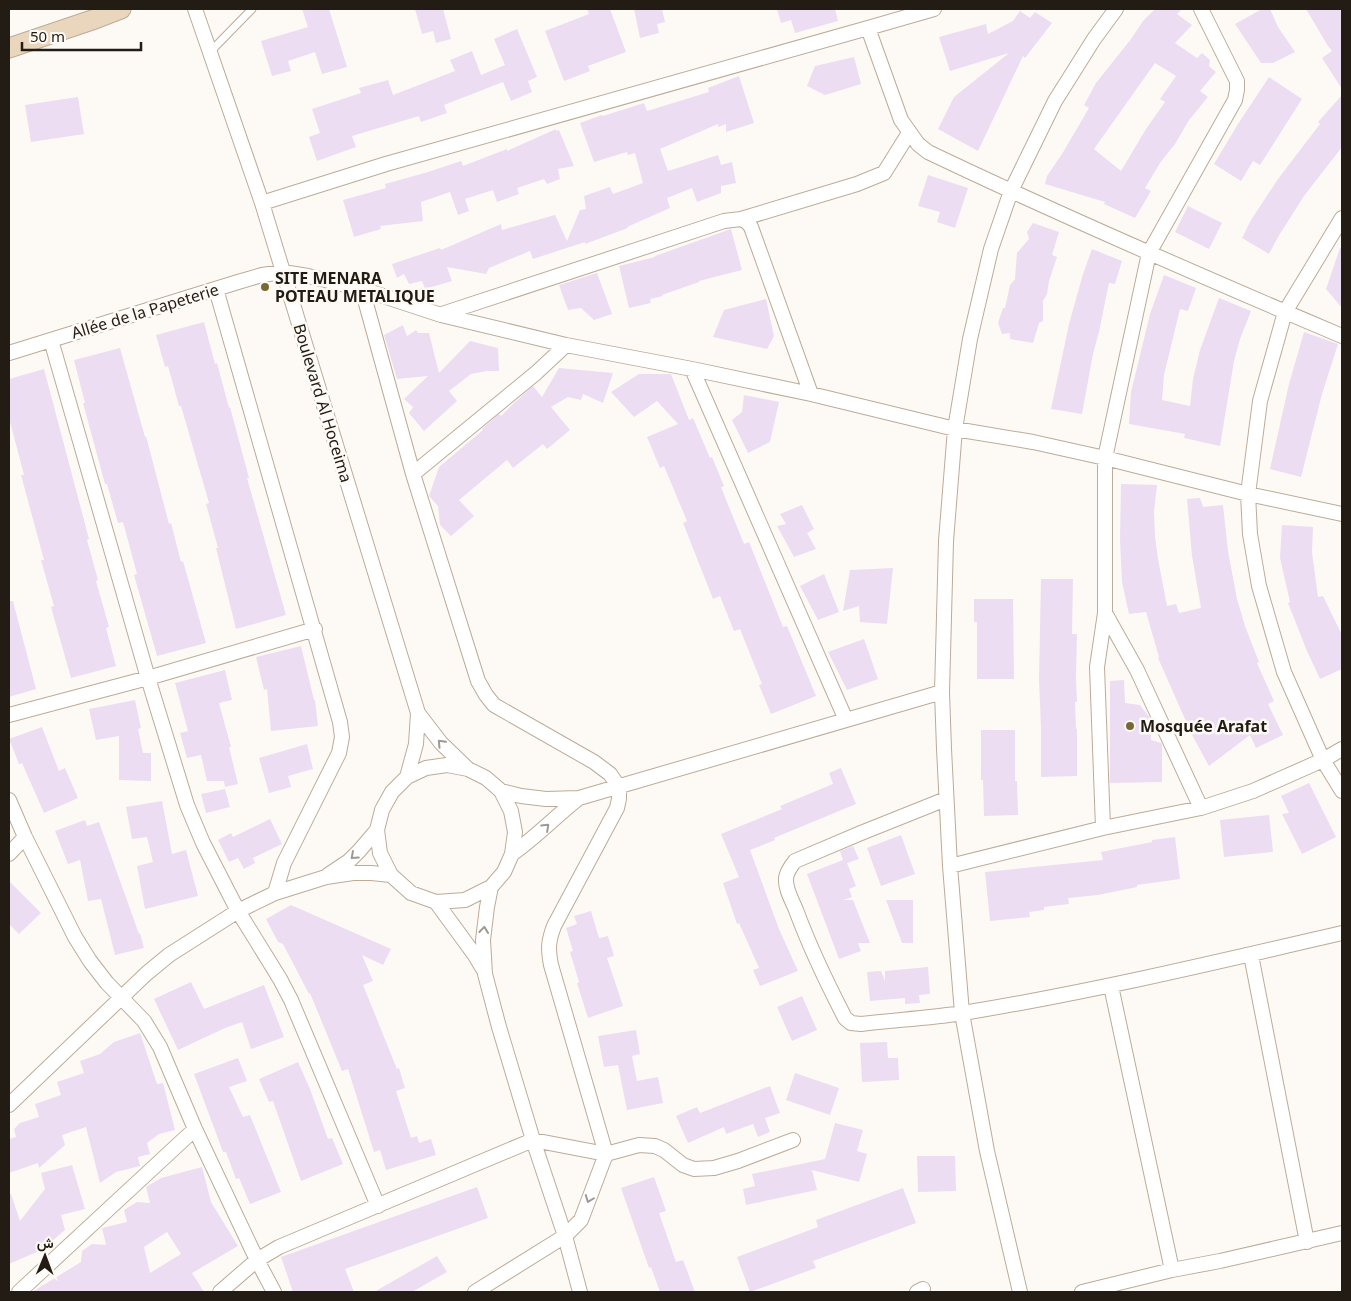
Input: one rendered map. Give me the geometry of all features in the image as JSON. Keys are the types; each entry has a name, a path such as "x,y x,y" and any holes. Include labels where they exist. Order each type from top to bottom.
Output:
{"main road":[{"path":"9,48 121,9"}],"street":[{"name":"Boulevard Al Hoceima","path":"195,9 262,203 418,713 441,743 468,769"},
{"path":"262,203 386,164 934,9"},
{"path":"1020,1292 987,1151 962,1013 950,866 942,692 946,541 955,428 970,339 991,249 1011,191 1055,101 1094,39 1116,9"},
{"path":"1103,828 1098,667 1105,613 1105,458 1149,253 1235,100 1237,90 1237,81 1202,9"},
{"path":"868,28 901,120 918,144 928,152 1149,253 1342,336"},
{"path":"441,315 724,221 741,219 857,184 884,173 909,133"},
{"path":"1342,218 1285,312 1260,401 1248,494 1250,534 1258,586 1284,672 1322,760 1342,791"},
{"path":"741,219 751,227 811,394"},
{"name":"Allée de la Papeterie","path":"9,353 262,275 283,272 362,289 441,315 566,345 811,394 955,428 1033,442 1248,494 1342,514"},
{"path":"216,289 315,629 340,722 342,737 341,745 284,863 275,893"},
{"path":"362,289 413,474 478,681 494,706 594,762 610,774 619,787 617,808 554,926 549,940 548,951 606,1154 581,1220 565,1236 475,1292"},
{"path":"52,340 148,678 187,805 203,843 238,911 291,1000 378,1206"},
{"path":"413,474 536,373 566,345"},
{"path":"692,369 846,720"},
{"path":"1105,613 1137,670 1201,808"},
{"path":"9,715 148,678 315,629"},
{"path":"501,791 546,799 579,798 942,692"},
{"name":"Boulevard Al Hoceima","path":"407,777 416,744 418,713"},
{"path":"950,866 1103,828 1201,808 1253,791 1342,749"},
{"path":"447,765 468,769 486,778 501,791 511,811 516,832 512,854 504,872 491,887 465,900 436,902 411,893 391,874 380,854 378,830 382,810 392,792 407,777 426,768 447,765"},
{"path":"512,854 531,841 579,798"},
{"path":"946,799 795,861 786,876 787,888 810,947 845,1018 851,1023 862,1024 962,1013 1111,986 1342,933"},
{"path":"9,800 25,837 75,937 90,961 108,983 144,1021 160,1047 195,1129 256,1260 274,1292"},
{"path":"326,877 349,861 378,830"},
{"path":"9,854 25,837"},
{"path":"9,1105 146,974 169,956 238,911 275,893 326,877 353,873 391,874"},
{"path":"491,887 483,940 485,974 499,1027 533,1140 565,1236 580,1292"},
{"path":"436,902 474,954 485,974"},
{"path":"1251,955 1307,1242"},
{"path":"1111,986 1172,1270"},
{"path":"19,1292 195,1129"},
{"path":"220,1292 256,1260 279,1247 533,1140 606,1154 639,1145 655,1146 664,1150 683,1165 694,1169 714,1168 738,1161 793,1140"},
{"path":"1082,1292 1172,1270 1342,1233"}],"lane":[{"path":"210,52 252,9"}],"building":[{"path":"302,9 329,9 347,67 322,74 315,52 288,61 291,71 272,76 261,41 308,27"},
{"path":"415,9 443,9 451,39 436,43 433,31 422,34"},
{"path":"587,9 610,9 626,52 588,66 590,71 564,81 545,31 589,14"},
{"path":"634,9 662,9 665,22 657,24 659,33 640,38"},
{"path":"777,9 835,9 838,21 795,33 791,20 781,23"},
{"path":"1155,9 1182,9 1177,14 1192,25 1175,43 1197,58 1202,53 1210,60 1209,66 1216,72 1200,91 1208,97 1189,120 1145,188 1151,191 1135,218 1104,204 1105,202 1045,184 1047,176 1089,108 1084,105 1096,83 1143,21","holes":["1155,63 1176,76 1160,99 1165,102 1146,129 1121,171 1094,149"]},
{"path":"1262,9 1270,9 1278,27 1295,52 1273,63 1261,63 1235,24"},
{"path":"1306,9 1340,9 1342,14 1342,89 1322,58 1332,51"},
{"path":"1020,11 1030,18 1035,12 1052,23 1025,58 1023,56 978,151 938,129 954,97 1009,53 950,71 939,37 986,24 988,34 1013,21"},
{"path":"517,29 537,77 528,81 532,92 511,101 503,82 444,105 447,113 421,122 419,116 352,136 356,147 317,161 309,137 320,133 312,109 361,93 359,88 388,80 393,95 455,71 450,60 472,51 481,75 505,65 494,39"},
{"path":"854,57 861,84 825,95 807,86 815,66"},
{"path":"739,76 754,123 726,132 726,124 718,127 718,124 660,149 668,171 718,155 721,165 732,162 736,183 721,186 721,193 697,202 692,188 667,198 670,208 628,228 585,244 585,242 533,259 530,251 489,268 486,274 447,267 452,281 425,289 422,281 409,284 404,274 397,278 392,264 440,248 441,250 501,224 502,230 555,215 567,241 580,210 586,209 584,196 610,187 613,194 643,183 635,153 628,155 627,152 594,162 580,123 644,103 647,111 709,92 708,88"},
{"path":"1269,77 1302,99 1260,165 1253,161 1241,181 1214,164"},
{"path":"1342,95 1342,147 1304,196 1269,254 1242,238 1251,220 1278,179 1320,124 1318,122"},
{"path":"78,97 84,134 31,142 25,105"},
{"path":"556,129 556,131 559,130 574,166 558,169 560,179 547,184 544,179 517,188 519,194 497,202 493,190 465,199 469,211 458,215 450,192 421,202 423,221 380,226 381,229 354,237 343,200 386,188 385,184 461,161 463,166 507,149 507,151"},
{"path":"928,175 968,188 955,228 937,222 940,212 918,206"},
{"path":"1188,206 1222,223 1209,249 1175,232"},
{"path":"1033,223 1059,232 1052,255 1057,257 1047,294 1043,301 1043,321 1039,323 1033,343 1010,339 1010,333 1002,334 998,323 1003,308 1005,308 1010,285 1015,279 1017,253 1029,239 1027,232"},
{"path":"731,229 742,270 699,281 663,296 650,299 651,303 629,308 619,266 655,257"},
{"path":"1340,248 1342,248 1342,308 1326,289"},
{"path":"1092,249 1122,261 1115,284 1109,283 1082,414 1051,409 1069,324"},
{"path":"597,273 612,314 594,320 581,308 568,310 559,285"},
{"path":"1164,275 1196,288 1188,311 1180,309 1164,375 1162,400 1190,406 1193,379 1200,350 1219,298 1251,311 1234,361 1220,446 1184,438 1185,434 1129,424 1131,392 1150,314"},
{"path":"766,299 774,336 767,349 713,337 724,310"},
{"path":"204,322 215,364 217,363 230,407 249,478 247,478 286,615 236,629 206,504 209,503 181,406 179,406 168,366 165,367 156,335"},
{"path":"403,325 407,336 416,330 418,333 429,333 439,373 470,341 498,348 499,371 471,374 449,391 457,401 424,431 409,413 413,407 404,399 428,376 397,379 384,335"},
{"path":"1304,332 1338,344 1322,394 1301,477 1270,469 1289,384"},
{"path":"120,348 169,524 171,523 181,562 183,561 206,643 157,656 134,575 137,574 123,522 118,523 107,484 105,484 83,403 85,403 74,360"},
{"path":"559,368 613,373 603,403 583,394 581,400 568,397 551,407 570,430 547,449 543,444 513,468 507,460 459,500 474,516 451,536 440,525 438,506 429,496 439,467 499,414 501,416 533,386 542,397"},
{"path":"44,369 89,539 87,540 109,627 106,628 116,666 71,678 51,607 54,606 41,560 44,560 21,475 24,475 9,418 9,379"},
{"path":"639,374 671,374 689,420 693,418 710,458 712,457 724,486 721,487 744,544 749,542 783,627 787,626 816,696 771,714 759,685 762,684 740,629 734,631 720,596 713,599 683,523 687,521 664,466 660,468 647,437 678,424 657,401 634,417 611,392"},
{"path":"744,395 779,402 770,442 748,453 732,420 742,412"},
{"path":"1121,484 1157,485 1154,512 1158,559 1167,606 1176,604 1179,613 1201,608 1192,556 1187,499 1200,498 1203,507 1223,505 1228,551 1237,599 1259,662 1257,663 1274,701 1268,704 1283,735 1256,748 1250,735 1209,766 1192,735 1158,658 1146,612 1129,614 1122,582 1120,540"},
{"path":"802,505 814,529 807,533 816,549 794,557 777,526 786,524 780,514"},
{"path":"1282,525 1313,527 1312,552 1318,597 1323,596 1342,635 1342,669 1320,679 1288,603 1290,602 1280,558"},
{"path":"893,568 887,624 860,622 859,606 843,611 850,570"},
{"path":"824,574 839,612 818,620 800,586"},
{"path":"1041,579 1073,579 1072,634 1077,634 1077,702 1075,702 1077,776 1041,777 1039,679"},
{"path":"974,599 1013,599 1014,679 977,679 977,622 974,622"},
{"path":"9,601 13,601 36,689 9,697"},
{"path":"864,639 878,679 847,690 828,652"},
{"path":"301,646 315,700 318,726 271,731 267,689 264,690 256,657"},
{"path":"225,670 232,700 219,703 231,747 229,747 238,784 225,787 224,781 207,781 201,755 187,758 180,733 188,731 175,683"},
{"name":"Mosquée Arafat","path":"1124,680 1125,703 1140,705 1150,718 1151,740 1162,744 1162,782 1110,783 1110,681"},
{"path":"135,700 141,728 138,729 143,753 151,753 151,781 119,780 119,736 96,740 89,709"},
{"path":"42,727 59,771 65,768 78,798 44,813 22,763 19,764 9,739"},
{"path":"981,730 1015,730 1015,781 1017,781 1018,815 984,816 983,780 981,780"},
{"path":"307,744 313,769 288,776 291,787 269,793 259,758"},
{"path":"841,768 856,804 750,850 779,929 798,971 760,986 753,970 759,968 739,923 737,924 723,883 739,877 721,834 782,809 780,806 833,784 829,773"},
{"path":"1309,783 1336,837 1302,854 1282,814 1289,813 1281,796"},
{"path":"225,789 230,807 206,813 201,794"},
{"path":"162,801 172,854 186,850 198,896 145,909 137,866 153,862 147,837 132,839 126,807"},
{"path":"1269,815 1273,852 1224,857 1220,820"},
{"path":"270,819 282,844 253,858 255,863 244,869 238,858 229,862 218,840 231,833 233,837"},
{"path":"85,820 87,826 99,822 144,948 115,955 101,899 88,901 80,860 68,864 55,831"},
{"path":"901,835 915,874 881,886 867,848"},
{"path":"1175,837 1180,879 1137,885 1137,887 1098,895 1068,898 1069,904 1044,907 1044,910 1029,912 1030,917 990,921 985,872 1103,860 1101,852 1152,842 1152,840"},
{"path":"853,846 859,859 847,863 856,886 849,889 852,897 843,900 853,900 870,943 858,943 861,951 839,959 807,874 843,860 840,851"},
{"path":"9,881 41,913 19,934 9,924"},
{"path":"886,900 913,900 913,943 902,943"},
{"path":"291,905 391,949 383,965 362,955 373,981 363,985 397,1069 399,1068 405,1088 396,1091 411,1138 417,1136 419,1143 431,1139 436,1155 386,1170 380,1150 374,1152 348,1069 342,1071 310,993 283,944 278,942 266,919"},
{"path":"591,911 599,938 608,936 614,956 607,958 623,1006 588,1018 577,983 579,982 570,952 573,951 566,928 577,924 574,916"},
{"path":"928,967 930,994 919,995 920,1003 905,1004 905,998 870,1001 867,972 881,971 885,981 885,971"},
{"path":"191,982 204,1009 264,985 284,1037 251,1049 242,1022 178,1050 154,999"},
{"path":"802,996 817,1030 792,1041 777,1007"},
{"path":"636,1030 640,1054 632,1056 637,1081 658,1077 663,1103 627,1110 618,1065 604,1067 598,1036"},
{"path":"140,1033 157,1084 163,1083 175,1130 159,1134 147,1143 150,1154 138,1157 140,1166 116,1172 100,1183 86,1127 62,1135 65,1145 39,1168 38,1163 9,1173 9,1139 16,1137 14,1129 20,1123 39,1117 35,1104 61,1095 57,1082 84,1073 80,1061 100,1054 114,1042"},
{"path":"887,1042 888,1058 898,1058 899,1080 862,1082 860,1043"},
{"path":"238,1058 247,1081 229,1087 243,1117 250,1115 281,1192 250,1204 239,1178 236,1179 226,1152 223,1152 194,1074"},
{"path":"298,1062 328,1139 332,1138 343,1164 301,1181 273,1101 269,1102 259,1079"},
{"path":"795,1073 839,1088 830,1115 786,1100"},
{"path":"770,1086 780,1113 765,1118 770,1132 758,1137 753,1124 726,1134 724,1127 688,1143 676,1116 697,1107 700,1113"},
{"path":"835,1123 863,1130 857,1151 867,1154 859,1182 812,1170 817,1190 746,1205 743,1189 755,1186 752,1174 825,1159"},
{"path":"917,1156 955,1156 956,1191 918,1192"},
{"path":"72,1165 85,1209 61,1215 65,1230 41,1250 9,1264 9,1194 11,1194 20,1221 45,1189 41,1173"},
{"path":"202,1167 211,1202 238,1246 192,1273 204,1292 32,1292 81,1262 82,1251 92,1244 106,1245 102,1228 127,1222 124,1210 137,1202 150,1203 146,1187 161,1178","holes":["167,1232 181,1254 150,1273 144,1247"]},
{"path":"654,1177 666,1211 659,1213 676,1262 683,1260 695,1292 660,1292 651,1267 649,1268 621,1188"},
{"path":"477,1187 488,1218 345,1269 354,1292 293,1292 281,1257"},
{"path":"903,1188 916,1223 813,1261 816,1268 750,1292 737,1257 818,1227 816,1220"},
{"path":"437,1256 447,1272 412,1292 374,1292"}],"place":[{"name":"SITE MENARA POTEAU METALIQUE","path":"265,287"},
{"name":"Mosquée Arafat","path":"1130,726"}]}
